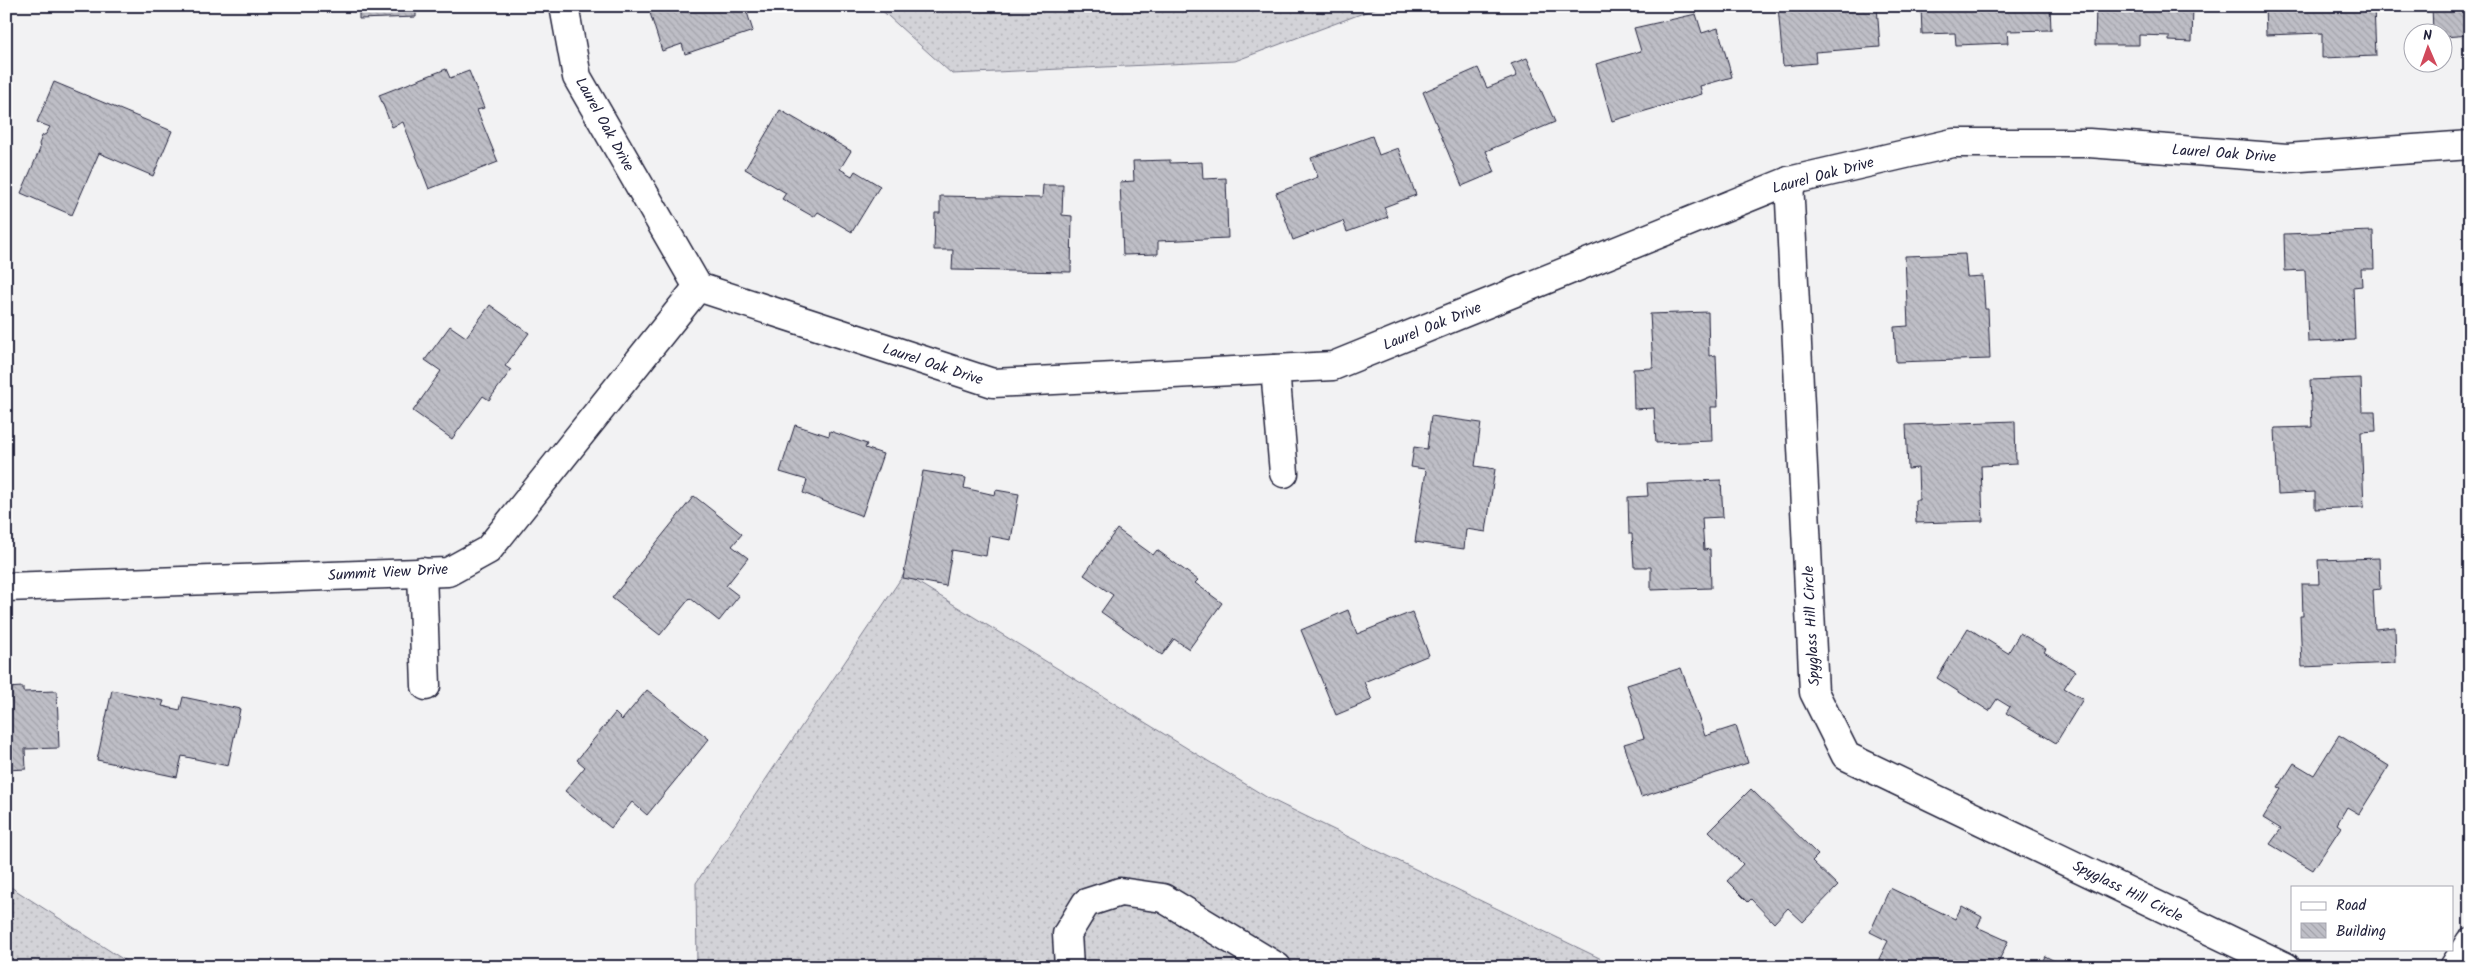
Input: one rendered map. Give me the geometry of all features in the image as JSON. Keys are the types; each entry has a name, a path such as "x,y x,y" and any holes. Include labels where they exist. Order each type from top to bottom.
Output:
{"street":[{"name":"Laurel Oak Drive","path":"564,6 577,77 698,287 993,383 1333,366 1789,181 1953,143 2089,143 2287,158 2470,145"},
{"name":"Spyglass Hill Circle","path":"1789,181 1814,692 1846,756 2286,967"},
{"name":"Summit View Drive","path":"6,587 448,572 488,550 698,287"},
{"path":"1275,369 1284,473"},
{"path":"422,572 426,686"},
{"path":"1069,967 1067,934 1086,903 1120,892 1163,898 1278,967"},
{"path":"2454,967 2470,942"}],"shaded area":[{"path":"877,6 1382,6 1235,61 952,74"},
{"path":"904,574 1268,798 1618,967 697,967 696,883"},
{"path":"6,884 135,967 6,967"}],"building":[{"path":"359,6 416,6 416,17 359,19"},
{"path":"655,6 745,6 753,31 685,54 682,44 662,51 650,13 656,11"},
{"path":"1778,6 1877,6 1880,47 1815,52 1816,63 1783,66"},
{"path":"1921,6 2050,6 2051,30 2007,31 2008,43 1956,45 1955,33 1922,34"},
{"path":"2096,6 2193,6 2192,42 2169,41 2169,36 2139,35 2139,45 2095,45"},
{"path":"2265,6 2374,6 2376,56 2322,58 2322,33 2266,35"},
{"path":"2432,6 2470,6 2470,35 2454,36 2454,22 2433,22"},
{"path":"1696,14 1702,33 1718,28 1732,77 1700,86 1702,94 1612,121 1596,64 1641,51 1634,28"},
{"path":"1527,58 1555,122 1486,151 1495,172 1462,186 1423,92 1478,68 1487,88 1517,76 1511,64"},
{"path":"446,69 450,78 469,71 484,108 477,110 498,162 429,189 403,122 392,127 379,95"},
{"path":"54,82 172,131 153,176 99,153 72,215 21,193 40,149 39,144 42,136 46,134 50,127 37,122"},
{"path":"780,110 851,151 840,169 852,176 855,171 880,186 852,232 818,212 814,217 782,199 786,193 745,169"},
{"path":"1372,136 1379,155 1398,148 1416,195 1384,207 1388,217 1347,232 1343,221 1293,240 1276,193 1318,177 1311,158"},
{"path":"1170,160 1170,163 1202,162 1203,179 1226,178 1228,238 1158,241 1158,254 1123,255 1120,182 1134,181 1133,161"},
{"path":"1043,185 1063,185 1062,215 1072,216 1071,272 952,270 953,250 934,250 935,213 940,213 940,196 1042,198"},
{"path":"2373,231 2374,269 2361,269 2362,286 2353,287 2355,340 2308,342 2305,270 2285,271 2284,234"},
{"path":"1965,254 1967,277 1983,276 1985,309 1988,309 1990,359 1896,362 1894,327 1908,326 1905,256"},
{"path":"490,305 529,333 505,366 511,370 489,400 483,396 452,439 413,411 441,371 425,360 450,326 466,337"},
{"path":"1708,312 1709,356 1716,355 1718,407 1711,407 1712,441 1656,443 1654,408 1634,409 1633,369 1653,368 1650,314"},
{"path":"2361,378 2362,411 2375,411 2376,431 2361,432 2364,507 2315,509 2315,492 2278,494 2275,428 2312,427 2310,380"},
{"path":"1431,416 1481,423 1475,466 1495,469 1486,532 1466,529 1464,549 1415,542 1426,471 1411,467 1414,447 1427,449"},
{"path":"2015,421 2016,464 1981,466 1983,521 1916,523 1915,500 1919,500 1918,468 1908,469 1906,425"},
{"path":"795,425 829,436 830,431 867,444 865,448 883,454 862,516 803,493 807,480 780,472"},
{"path":"923,471 966,478 964,488 995,495 996,490 1019,494 1011,540 989,536 986,556 952,550 946,586 903,578"},
{"path":"1721,480 1723,517 1702,518 1704,550 1710,549 1711,588 1651,590 1651,567 1634,567 1632,534 1629,534 1628,497 1648,496 1647,483"},
{"path":"694,496 742,534 732,546 748,558 726,586 739,596 719,621 690,598 660,635 612,598"},
{"path":"1117,529 1153,555 1157,550 1198,580 1195,583 1222,603 1189,649 1174,639 1162,655 1101,612 1113,595 1084,575"},
{"path":"2379,558 2380,589 2373,590 2375,629 2395,627 2396,663 2302,667 2300,616 2303,616 2302,584 2319,584 2318,560"},
{"path":"1348,610 1357,634 1412,612 1429,655 1364,682 1372,700 1336,715 1301,630"},
{"path":"1968,628 2008,653 2020,633 2046,649 2044,652 2075,671 2064,688 2083,699 2056,743 2006,713 2010,707 1997,699 1989,711 1937,678"},
{"path":"1681,668 1705,736 1736,726 1748,763 1641,797 1624,744 1644,738 1627,685"},
{"path":"23,687 23,692 57,691 59,748 25,749 26,769 6,770 6,688"},
{"path":"112,690 164,701 162,706 180,710 183,697 240,709 228,766 182,756 177,777 97,760"},
{"path":"647,690 709,739 647,815 632,802 611,828 565,791 585,767 577,760 615,713 622,720"},
{"path":"2339,735 2389,766 2359,814 2347,807 2337,824 2341,827 2313,870 2270,844 2281,829 2263,818 2281,789 2278,788 2294,763 2314,775"},
{"path":"1751,789 1818,855 1812,861 1838,886 1803,922 1788,908 1774,923 1751,899 1748,902 1727,881 1743,864 1709,831"},
{"path":"1890,888 1955,919 1962,906 1982,917 1977,927 2008,941 1996,967 1897,967 1879,959 1888,941 1870,932"},
{"path":"2045,956 2066,967 2040,967"},
{"path":"463,964 499,967 462,967"},
{"path":"415,965 440,967 415,967"}]}
